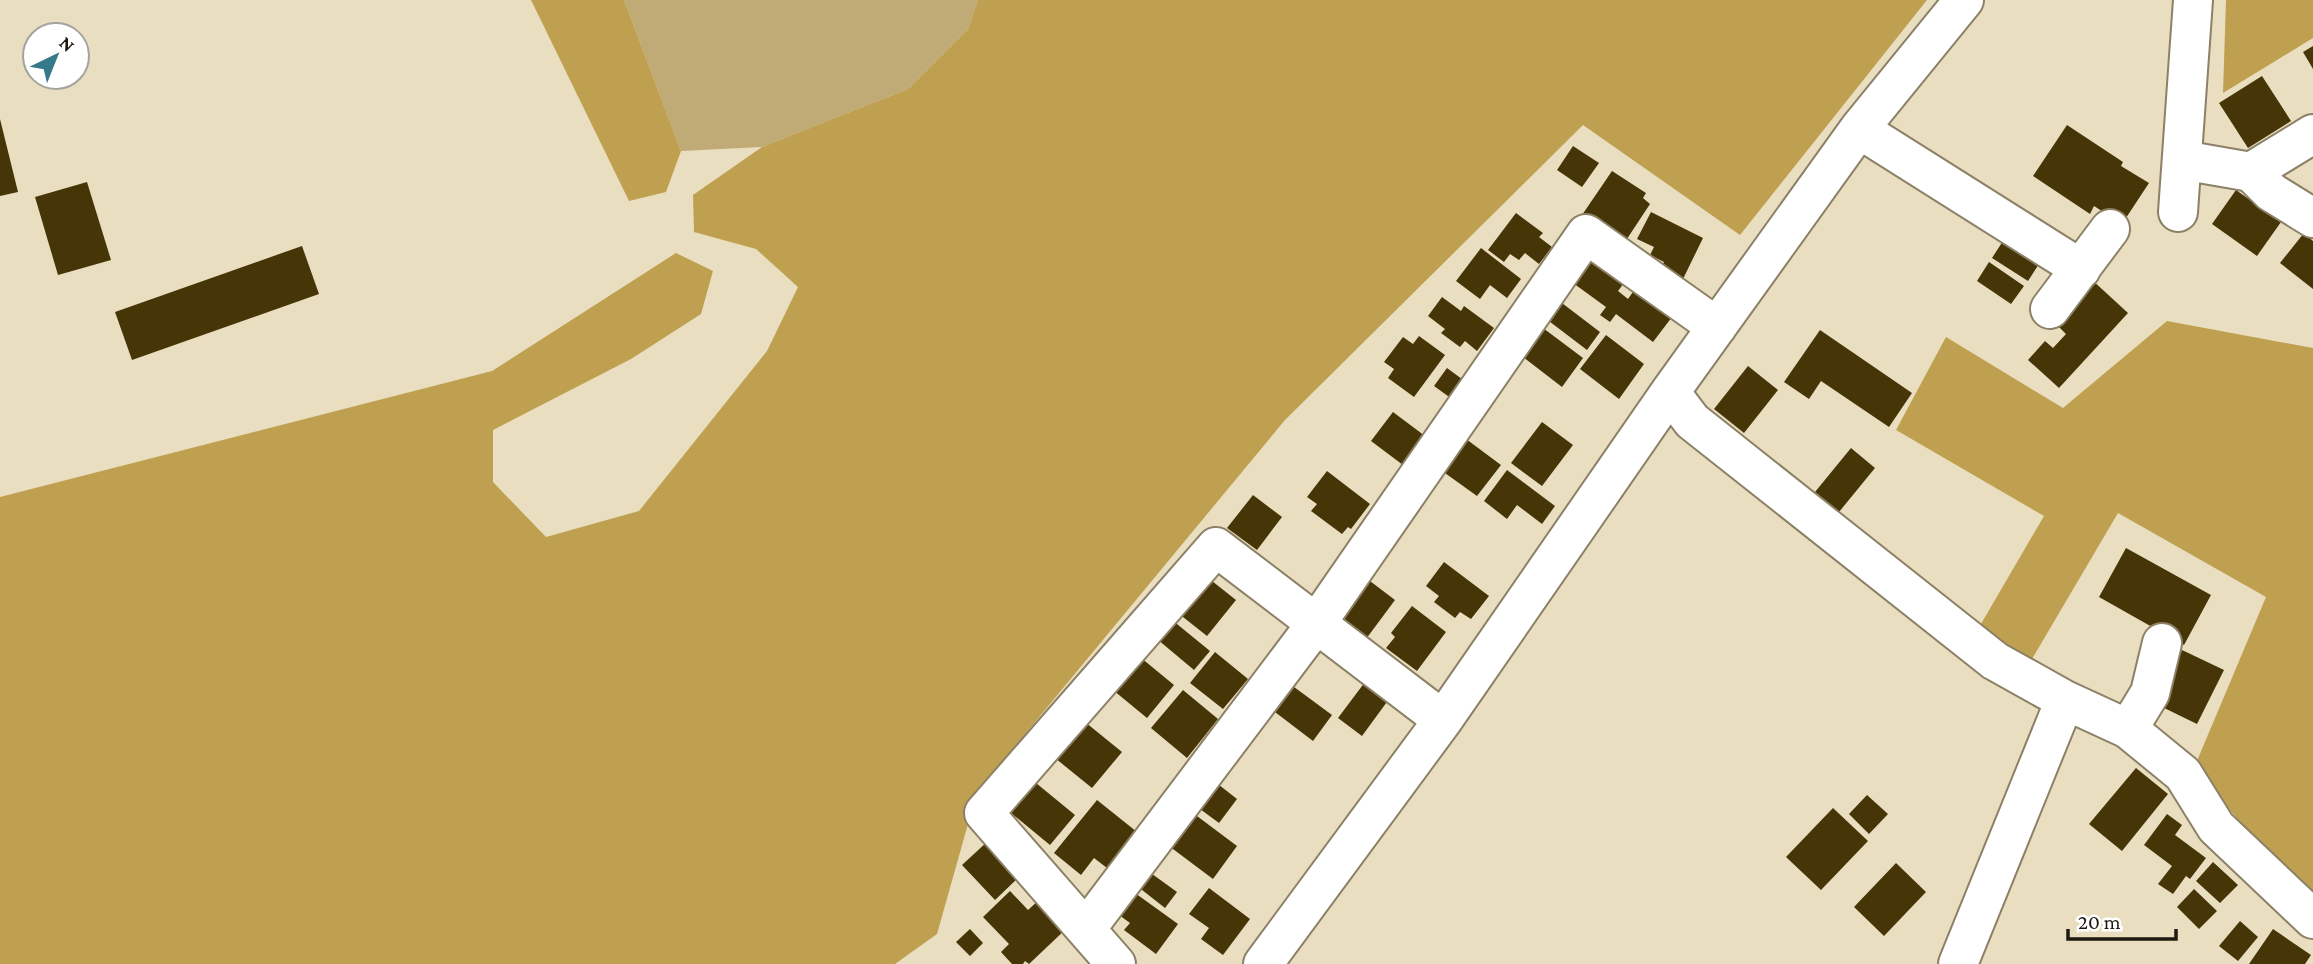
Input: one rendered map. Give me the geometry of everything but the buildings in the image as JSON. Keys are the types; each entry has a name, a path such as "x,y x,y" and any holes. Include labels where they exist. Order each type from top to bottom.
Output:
{"street":[{"path":"1263,964 1443,720 1670,392 1859,129 1964,0"},
{"path":"2178,212 2193,0"},
{"path":"1859,129 2081,269"},
{"path":"2251,172 2313,134"},
{"path":"2182,160 2251,172 2271,192 2313,218"},
{"path":"2050,309 2110,229"},
{"path":"1086,929 1317,624 1586,234 1717,327"},
{"path":"1670,392 1692,421 1995,661 2065,700 2128,729 2183,774 2216,827 2313,919"},
{"path":"1116,964 984,813 1216,547 1443,720"},
{"path":"2128,729 2150,693 2162,643"},
{"path":"1958,964 2065,700"}],"shaded area":[{"path":"531,0 624,0 681,151 666,192 629,201"},
{"path":"624,0 978,0 968,29 908,89 762,147 681,151"},
{"path":"978,0 1927,0 1740,235 1583,125 1285,420 977,792 937,934 895,964 0,964 0,497 492,371 676,253 713,271 701,314 631,359 493,430 493,482 546,537 639,511 767,351 798,287 756,249 694,232 693,195 762,147 908,89 968,29"},
{"path":"2226,0 2313,0 2313,38 2223,93"},
{"path":"2167,321 2313,348 2313,898 2276,864 2194,768 2266,597 2118,513 2032,659 1978,629 2044,516 1896,430 1946,337 2063,408"}]}
